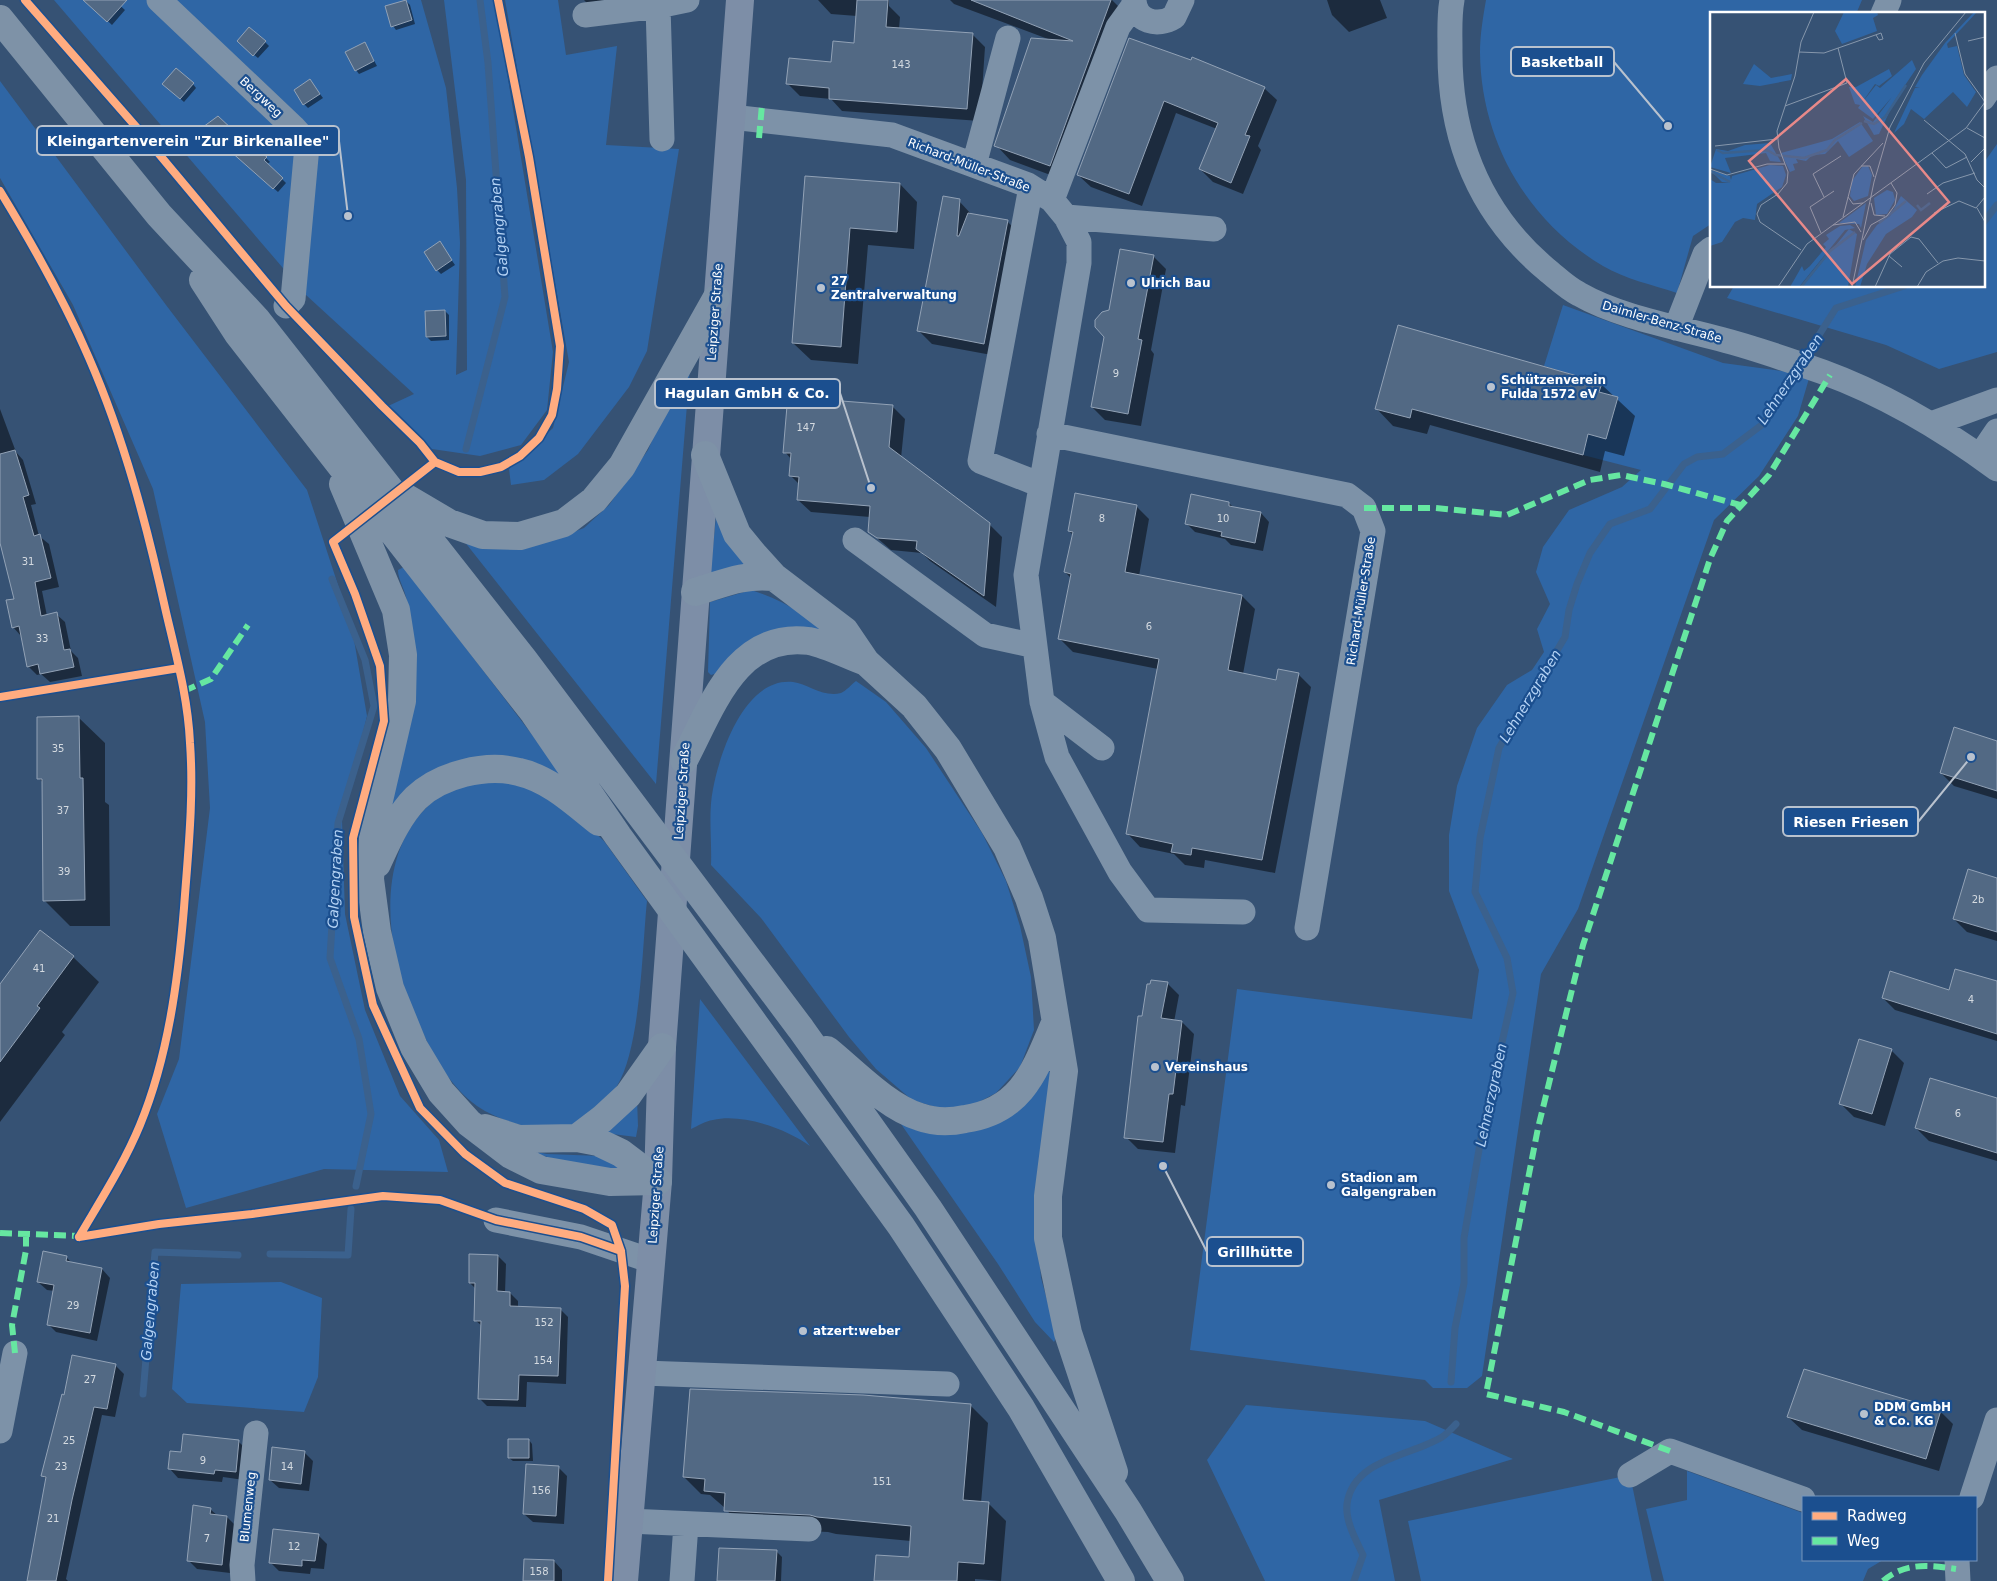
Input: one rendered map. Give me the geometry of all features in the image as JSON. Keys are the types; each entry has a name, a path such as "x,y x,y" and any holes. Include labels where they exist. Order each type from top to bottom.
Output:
{"highway":[{"path":"0,19 159,215 256,319 524,660 801,1029 928,1208 1128,1511 1170,1581"},
{"path":"159,215 238,334 534,713 618,836 901,1226 1021,1408 1121,1581"},
{"path":"389,487 449,523 483,534 520,536 564,523 594,500 622,466 716,299"},
{"path":"329,450 396,610 403,655 402,701 374,822 370,878 377,932 390,988 414,1047 441,1092 469,1123 511,1155 541,1170 610,1182 658,1181"},
{"path":"705,455 737,534 774,578 839,641 876,670 914,706 948,750 978,796 1007,847 1029,898 1042,938 1064,1071 1048,1196 1048,1238 1068,1333 1128,1511"},
{"path":"695,592 734,578 753,575 774,578"},
{"path":"684,760 733,670 750,654 770,644 794,640 812,642 839,641"},
{"path":"370,878 393,830 416,798 447,777 482,770 519,771 555,788 618,836"},
{"path":"801,1029 903,1109 920,1117 950,1122 982,1117 1006,1104 1024,1087 1036,1067 1055,1023"},
{"path":"576,1138 602,1119 628,1095 662,1047"},
{"path":"469,1123 519,1138 576,1138 598,1142 621,1153 658,1181"}],"main road":[{"name":"Leipziger Straße","path":"624,1581 658,1181 662,1047 716,299 740,0"}],"street":[{"name":"Bergweg","path":"159,0 293,127 303,138 307,146 293,298 286,306"},
{"path":"585,15 658,6 687,0"},
{"name":"Daimler-Benz-Straße","path":"1452,0 1449,86 1459,138 1484,198 1506,229 1530,256 1578,294 1600,304 1676,328 1761,351 1821,371 1876,394 1931,424 1988,462"},
{"path":"1884,12 1889,0"},
{"path":"1186,3 1174,16 1159,23 1143,18 1134,2 1118,27 1059,208 1079,242 1079,263 1026,575 1042,702 1057,757 1120,872 1148,910 1243,912"},
{"path":"658,6 662,139"},
{"path":"974,165 1008,38"},
{"path":"1984,97 1997,78"},
{"name":"Richard-Müller-Straße","path":"731,117 892,135 1031,187 1059,208"},
{"path":"1031,187 980,460 1041,485"},
{"path":"1059,208 1214,228"},
{"path":"1676,328 1705,254 1710,250"},
{"path":"1931,424 1997,400"},
{"path":"1988,462 1997,431"},
{"name":"Richard-Müller-Straße","path":"1049,434 1348,495 1364,508 1372,531 1307,928"},
{"path":"855,540 986,635 1035,646"},
{"path":"1042,702 1102,748"},
{"path":"496,1220 580,1237 652,1261"},
{"path":"0,1431 15,1353"},
{"path":"643,1373 947,1384"},
{"path":"1972,1496 1997,1420"},
{"name":"Blumenweg","path":"244,1581 242,1565 256,1432"},
{"path":"1630,1475 1670,1452 1802,1499"},
{"path":"628,1521 809,1529"},
{"path":"682,1581 686,1524"},
{"path":"1957,1561 1958,1581"}],"shaded area":[{"path":"54,0 421,0 446,88 457,188 460,243 456,375 467,370 466,180 444,0 495,0 553,352 547,410 521,445 480,456 432,449 386,407 414,394 306,295"},
{"path":"505,0 558,0 566,55 617,46 606,145 679,149 647,351 629,387 578,454 544,480 511,485 509,469 553,428 569,362"},
{"path":"1486,0 1862,0 1857,12 1710,12 1710,225 1693,236 1677,293 1630,278 1603,266 1576,248 1552,226 1531,202 1513,176 1499,147 1489,117 1482,86 1480,46"},
{"path":"0,81 166,305 307,490 352,628 367,716 342,820 345,914 365,1010 400,1096 439,1140 448,1172 324,1169 186,1208 157,1114 179,1059 210,808 205,722 153,489 73,305 0,178"},
{"path":"1997,144 1997,352 1939,369 1886,345 1727,298 1733,288 1984,288 1984,163"},
{"path":"1563,305 1723,363 1810,375 1798,416 1759,476 1714,520 1578,909 1541,974 1482,1376 1467,1388 1433,1388 1425,1380 1190,1350 1237,989 1472,1019 1479,970 1449,891 1449,835 1457,786 1477,728 1507,685 1532,670 1544,652 1537,629 1550,604 1536,572 1543,547 1569,510 1622,487 1641,470 1583,455 1588,434 1606,439 1618,398 1599,392 1601,383 1544,366"},
{"path":"683,368 690,368 656,784 464,541 550,541 584,528 609,505 648,450"},
{"path":"716,517 749,564 710,576"},
{"path":"404,567 559,770 560,776 502,761 387,826 416,661 409,613 398,573 398,570"},
{"path":"751,590 785,604 836,637 711,675 708,672 710,602"},
{"path":"856,681 886,702 926,748 982,833 1006,881 1020,926 1031,977 1034,1030 1020,1067 996,1093 973,1105 942,1109 912,1100 876,1069 849,1037 761,918 711,865 711,808 716,774 729,738 748,704 761,691 776,684 793,682 828,694 835,694 843,692"},
{"path":"468,782 524,783 578,817 604,841 647,901 636,1023 625,1069 614,1091 603,1103 577,1122 556,1130 542,1130 512,1123 488,1113 459,1090 432,1052 408,1000 399,973 391,923 391,898 393,873 400,849 411,827 430,804 440,796"},
{"path":"700,999 810,1146 777,1128 737,1119 725,1118 704,1122 691,1129"},
{"path":"1049,1069 1052,1081 1038,1242 1041,1278 1057,1336 1054,1342 1035,1322 998,1264 901,1124 1022,1106 1039,1088"},
{"path":"637,1099 638,1126 636,1137 604,1133"},
{"path":"511,1147 547,1154 601,1156 623,1165 616,1176"},
{"path":"281,1282 322,1298 318,1377 304,1412 187,1403 172,1389 181,1284"},
{"path":"1246,1405 1425,1421 1513,1459 1379,1500 1395,1581 1265,1581 1207,1460"},
{"path":"1687,1471 1802,1513 1802,1561 1881,1561 1868,1569 1863,1581 1664,1581 1646,1509 1687,1500"},
{"path":"1630,1475 1652,1581 1421,1581 1408,1521"}],"building":[{"path":"83,0 127,0 107,22"},
{"path":"406,0 412,20 391,27 385,6"},
{"path":"857,0 888,0 886,27 973,33 967,109 829,99 829,88 786,84 789,58 831,62 833,41 854,43"},
{"path":"971,0 1111,0 1050,166 994,146 1031,38 1073,41"},
{"path":"249,27 266,41 253,56 237,41"},
{"path":"1129,38 1191,60 1192,57 1265,87 1245,135 1250,136 1231,183 1199,169 1218,123 1164,101 1129,194 1077,175"},
{"path":"365,42 374,61 355,71 345,52"},
{"path":"176,68 194,83 180,99 162,84"},
{"path":"310,79 320,94 303,105 294,90"},
{"path":"218,116 249,145 250,143 267,157 264,160 283,178 273,189 203,127"},
{"name":"27 Zentralverwaltung","path":"805,176 900,183 897,232 850,228 841,347 792,343"},
{"path":"943,196 960,199 957,236 959,236 968,213 1008,220 984,344 917,331"},
{"path":"440,241 452,260 436,271 424,252"},
{"path":"1120,249 1154,255 1138,339 1142,340 1128,414 1091,407 1104,337 1095,327 1095,320 1102,312 1109,310"},
{"path":"445,310 446,336 426,337 425,311"},
{"name":"Schützenverein Fulda 1572 eV","path":"1398,325 1602,383 1599,392 1618,397 1606,439 1588,434 1583,455 1412,409 1410,418 1375,409"},
{"path":"788,394 829,397 829,400 893,405 889,447 990,523 984,596 916,549 917,541 877,538 868,532 870,506 797,500 799,477 789,476 791,453 783,453"},
{"path":"15,450 29,495 23,497 34,536 40,534 51,578 35,582 41,616 57,612 64,650 70,649 74,667 40,674 38,664 27,667 19,626 12,628 6,600 14,599 0,543 0,454"},
{"path":"1075,493 1137,505 1125,572 1242,595 1228,670 1276,680 1278,669 1299,673 1262,860 1192,848 1191,855 1171,852 1173,844 1126,834 1159,659 1058,639 1071,574 1064,572 1073,532 1068,531"},
{"path":"1191,494 1229,502 1229,506 1261,512 1255,543 1221,536 1222,532 1185,524"},
{"path":"79,716 80,778 83,778 85,900 43,901 42,779 37,779 37,717"},
{"path":"1954,727 1997,741 1997,791 1940,773"},
{"path":"1968,869 1997,878 1997,932 1953,919"},
{"path":"40,930 74,956 37,1006 40,1008 0,1062 0,984"},
{"path":"1955,969 1997,981 1997,1034 1882,998 1890,971 1949,990"},
{"name":"Vereinshaus","path":"1151,980 1168,982 1161,1018 1182,1021 1173,1094 1169,1094 1163,1142 1124,1138 1138,1016 1142,1016 1147,984 1150,984"},
{"path":"1859,1039 1892,1049 1872,1114 1839,1104"},
{"path":"1930,1078 1997,1098 1997,1153 1915,1128"},
{"path":"43,1251 67,1256 66,1261 102,1268 90,1333 47,1325 54,1285 37,1282"},
{"path":"469,1254 498,1255 497,1291 510,1292 510,1306 561,1308 558,1376 519,1375 518,1400 478,1399 481,1321 474,1321 475,1283 469,1283"},
{"path":"72,1355 116,1364 107,1409 94,1407 72,1500 56,1581 27,1581 46,1477 41,1476 62,1394 64,1395"},
{"name":"DDM GmbH & Co. KG","path":"1804,1369 1941,1410 1926,1459 1787,1417"},
{"path":"690,1389 863,1395 971,1404 963,1500 989,1502 984,1564 958,1562 957,1581 874,1581 876,1555 909,1557 911,1526 810,1515 724,1511 725,1493 704,1491 705,1479 683,1477"},
{"path":"183,1434 239,1440 236,1472 215,1470 214,1474 168,1469 170,1451 181,1452"},
{"path":"508,1439 529,1439 529,1458 508,1458"},
{"path":"272,1447 305,1451 301,1484 269,1480"},
{"path":"526,1464 559,1466 556,1516 523,1514"},
{"path":"193,1505 211,1508 210,1514 227,1516 222,1565 187,1561"},
{"path":"273,1529 319,1534 315,1561 302,1560 302,1566 269,1563"},
{"path":"719,1548 777,1550 775,1581 717,1581"},
{"path":"524,1559 554,1560 554,1581 523,1581"}],"waterway":[{"name":"Galgengraben","path":"466,449 505,297 488,63 480,0"},
{"name":"Lehnerzgraben","path":"1984,222 1997,205"},
{"name":"Lehnerzgraben","path":"1451,1382 1455,1328 1464,1283 1464,1238 1482,1132 1513,993 1507,958 1475,892 1480,838 1499,748 1565,637 1569,610 1577,584 1590,553 1610,524 1650,509 1684,464 1697,457 1723,454 1763,424 1836,308 1898,288"},
{"name":"Galgengraben","path":"332,579 365,660 374,706 338,823 330,958 359,1039 371,1114 356,1186"},
{"name":"Galgengraben","path":"270,1254 348,1255 351,1209"},
{"name":"Galgengraben","path":"143,1394 155,1252 238,1255"},
{"name":"Lehnerzgraben","path":"1354,1581 1363,1555 1348,1517 1347,1504 1352,1489 1360,1477 1372,1468 1442,1437 1456,1424"}],"marked path":[{"path":"759,138 762,105"},
{"path":"1670,1451 1564,1412 1486,1394 1538,1128 1583,945 1710,559 1727,521 1769,475 1830,375"},
{"path":"1364,508 1436,508 1507,515 1590,480 1621,475 1664,484 1740,505"},
{"path":"184,691 211,679 248,625"},
{"path":"0,1233 82,1236"},
{"path":"15,1353 12,1325 26,1250 26,1234"},
{"path":"1883,1581 1900,1571 1918,1566 1956,1569"}],"cycle path":[{"path":"25,0 138,129 286,306 420,443 435,462 459,472 480,472 501,467 520,456 539,438 552,415 557,389 560,346 529,157 498,0"},
{"path":"0,191 59,294 102,388 113,419 151,547 181,677 189,726 191,764 190,825 182,935 175,991 165,1046 150,1099 134,1140 79,1237"},
{"path":"435,462 333,542 355,594 380,666 384,721 353,838 354,917 373,1005 420,1108 465,1154 505,1183 584,1209 612,1225 621,1251 625,1286 608,1581"},
{"path":"0,697 179,668"},
{"path":"79,1237 159,1224 252,1214 383,1196 440,1200 496,1220 581,1237 621,1251"}],"place":[{"name":"Basketball","path":"1668,126"},
{"name":"Kleingartenverein \"Zur Birkenallee\"","path":"348,216"},
{"name":"Ulrich Bau","path":"1131,283"},
{"name":"27 Zentralverwaltung","path":"821,288"},
{"name":"Schützenverein Fulda 1572 eV","path":"1491,387"},
{"name":"Hagulan GmbH & Co.","path":"871,488"},
{"name":"Riesen Friesen","path":"1971,757"},
{"name":"Vereinshaus","path":"1155,1067"},
{"name":"Grillhütte","path":"1163,1166"},
{"name":"Stadion am Galgengraben","path":"1331,1185"},
{"name":"atzert:weber","path":"803,1331"},
{"name":"DDM GmbH & Co. KG","path":"1864,1414"}]}
